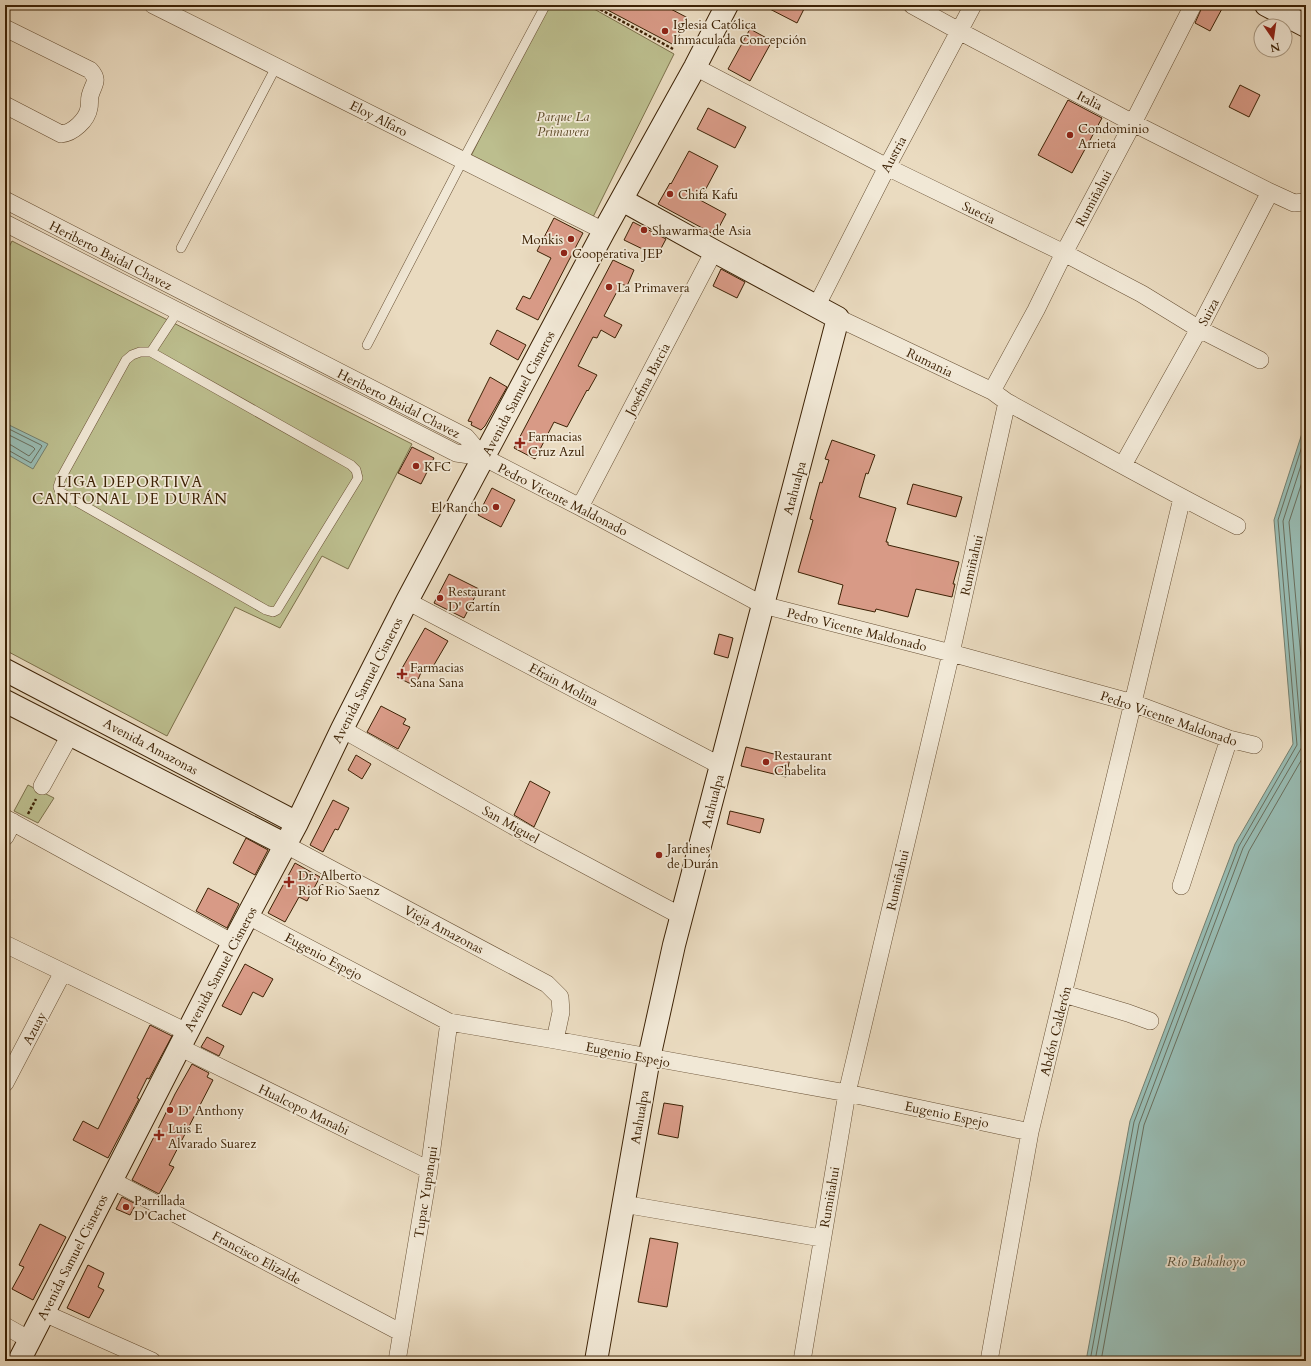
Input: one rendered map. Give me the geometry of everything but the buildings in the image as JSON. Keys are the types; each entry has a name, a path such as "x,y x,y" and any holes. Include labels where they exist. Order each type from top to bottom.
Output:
{"street":[{"name":"Eloy Alfaro","path":"153,5 604,231"},
{"name":"Avenida Samuel Cisneros","path":"19,1361 233,943 286,845 342,729 407,601 604,231 695,67 727,5"},
{"name":"Italia","path":"912,5 1133,123 1270,192"},
{"name":"Austria","path":"816,305 973,5"},
{"name":"Rumiñahui","path":"992,391 1036,310 1064,253 1194,5"},
{"path":"1266,5 1306,26"},
{"path":"5,28 90,70 95,77 95,84 90,97 87,114 74,130 66,134 61,134 5,105"},
{"name":"Suecia","path":"695,67 887,167 1064,253 1142,294 1199,329 1260,360"},
{"path":"1270,192 1294,203 1306,201"},
{"name":"Suiza","path":"1123,465 1199,329 1270,192"},
{"name":"Rumania","path":"622,200 838,318 992,391 1007,402 1182,498 1237,526"},
{"name":"Heriberto Baidal Chavez","path":"8,207 466,437 483,457"},
{"name":"Heriberto Baidal Chavez","path":"5,223 456,453 483,457"},
{"name":"Josefina Barcia","path":"580,507 714,251"},
{"name":"Atahualpa","path":"596,1361 649,1058 674,945 838,318"},
{"name":"Rumiñahui","path":"802,1361 847,1093 951,653 1007,402"},
{"name":"Pedro Vicente Maldonado","path":"483,457 763,605 951,653 1133,703 1229,739 1254,745"},
{"name":"Abdón Calderón","path":"989,1361 1030,1132 1182,498"},
{"name":"Efrain Molina","path":"407,601 721,766"},
{"name":"Avenida Amazonas","path":"5,670 297,822"},
{"name":"Avenida Amazonas","path":"5,701 286,845"},
{"name":"San Miguel","path":"342,729 528,835 681,916"},
{"path":"42,786 70,735"},
{"path":"1182,886 1229,739"},
{"path":"5,837 13,822 233,943"},
{"name":"Vieja Amazonas","path":"286,845 547,984 560,997 561,1012 555,1040"},
{"name":"Eugenio Espejo","path":"248,916 449,1022 847,1093 1030,1132"},
{"name":"Hualcopo Manabi","path":"5,944 63,972 183,1040 429,1170"},
{"name":"Azuay","path":"5,1083 63,972"},
{"path":"1064,994 1128,1012 1150,1021"},
{"name":"Tupac Yupanqui","path":"397,1361 429,1170 449,1022"},
{"name":"Francisco Elizalde","path":"111,1180 402,1333"},
{"path":"623,1204 822,1238"},
{"path":"44,1313 152,1361"},
{"path":"5,1326 30,1340"}],"lane":[{"path":"367,345 544,8"},
{"path":"181,248 276,66"},
{"path":"151,352 178,311"},
{"path":"140,352 151,352 351,465 356,470 358,478 277,610 273,612 266,610 60,492 58,487 61,478 126,360 132,355 140,352"}],"path":[{"path":"596,7 673,49"},
{"path":"13,822 42,786"}],"green space":[{"name":"Parque La Primavera","path":"546,5 587,5 674,54 593,217 471,156"},
{"name":"LIGA DEPORTIVA CANTONAL DE DURÁN","path":"12,241 412,444 348,569 322,556 280,628 235,607 167,736 5,650 5,255"},
{"path":"28,785 54,798 38,823 14,811"}],"water":[{"name":"Río Babahoyo","path":"1306,421 1306,1361 1086,1361 1130,1121 1235,844 1293,744 1274,520"},
{"path":"5,423 48,444 33,469 5,453"}],"place":[{"name":"Iglesia Católica Inmaculada Concepción","path":"665,31"},
{"name":"Condominio Arrieta","path":"1070,135"},
{"name":"Chifa Kafu","path":"670,194"},
{"name":"Shawarma de Asia","path":"644,230"},
{"name":"Monkis","path":"571,239"},
{"name":"Cooperativa JEP","path":"564,253"},
{"name":"La Primavera","path":"609,287"},
{"name":"Farmacias Cruz Azul","path":"520,443"},
{"name":"KFC","path":"416,466"},
{"name":"El Rancho","path":"496,507"},
{"name":"Restaurant D' Cartín","path":"440,598"},
{"name":"Farmacias Sana Sana","path":"402,674"},
{"name":"Restaurant Chabelita","path":"766,762"},
{"name":"Jardines de Durán","path":"659,855"},
{"name":"Dr. Alberto Riof Rio Saenz","path":"289,882"},
{"name":"D' Anthony","path":"170,1110"},
{"name":"Luis E Alvarado Suarez","path":"159,1135"},
{"name":"Parrillada D'Cachet","path":"126,1207"}],"district":[{"name":"LIGA DEPORTIVA CANTONAL DE DURÁN","path":"130,490"}]}
